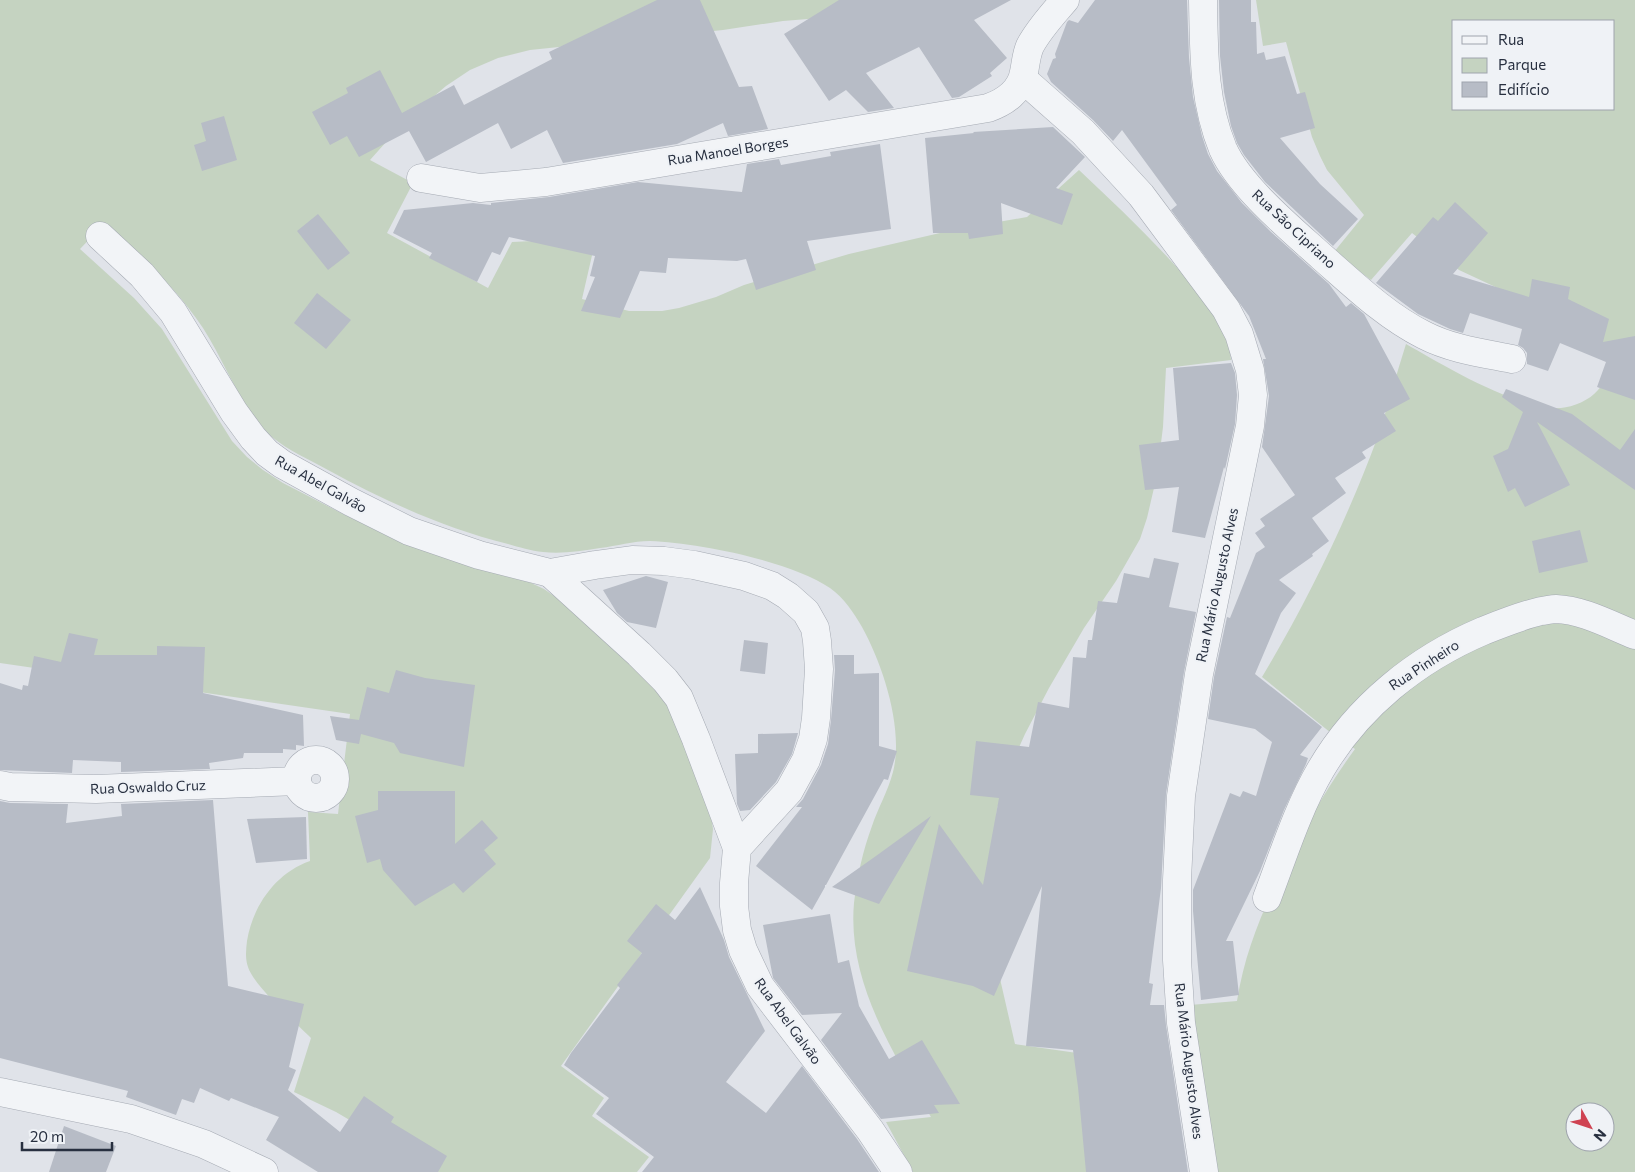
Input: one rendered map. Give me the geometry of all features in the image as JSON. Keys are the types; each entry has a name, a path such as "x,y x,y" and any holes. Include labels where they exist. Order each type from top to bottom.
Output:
{"street":[{"path":"1023,79 1026,57 1031,44 1065,0"},
{"name":"Rua São Cipriano","path":"1203,0 1205,72 1209,105 1224,151 1239,176 1298,236 1364,293 1403,322 1423,335 1442,343 1512,358"},
{"name":"Rua Manoel Borges","path":"420,178 480,188 546,182 988,108 1012,95 1023,79"},
{"name":"Rua Mário Augusto Alves","path":"1023,79 1084,132 1141,195 1226,309 1242,340 1250,370 1253,395 1250,426 1199,674 1181,796 1177,880 1177,960 1181,1023 1204,1172"},
{"name":"Rua Abel Galvão","path":"100,236 142,275 173,312 238,418 267,453 282,464 351,502 409,531 479,555 550,573 632,560 664,561 694,565 744,576 772,586 798,604 811,619 817,641 818,669 813,739 806,760 789,791 737,848"},
{"name":"Rua Abel Galvão","path":"550,573 639,654 678,698 696,739 737,848 734,891 737,930 743,950 756,979 772,1004 875,1137 898,1172"},
{"name":"Rua Pinheiro","path":"1267,898 1295,823 1321,769 1351,726 1386,689 1421,664 1462,640 1521,616 1555,609 1590,616 1635,635"},
{"name":"Rua Oswaldo Cruz","path":"0,785 10,787 96,789 297,781"},
{"path":"0,1092 131,1119 204,1144 264,1172"}],"green space":[{"path":"0,0 942,0 845,16 783,21 723,30 530,50 498,58 470,70 446,86 404,122 370,160 413,183 387,233 488,288 512,242 596,238 582,299 629,311 662,311 679,308 716,297 744,285 849,254 953,230 1027,217 1079,170 1157,246 1210,306 1225,331 1231,360 1166,368 1163,427 1157,475 1140,539 1049,688 1007,774 997,809 991,874 998,970 1015,1044 1084,1054 1090,1172 913,1172 886,1122 931,1117 888,1042 865,988 858,960 854,932 854,903 857,883 863,854 874,819 893,772 896,755 896,737 890,698 870,642 859,622 840,596 813,578 792,570 743,555 693,545 650,541 564,552 550,553 530,550 438,522 393,503 349,481 285,447 261,426 243,400 211,341 192,313 157,273 104,224 80,249 134,298 162,329 232,441 247,457 283,483 343,514 417,546 529,582 544,589 564,603 667,697 711,816 713,829 710,858 561,1066 604,1098 592,1116 649,1157 637,1172 438,1172 336,1112 294,1092 311,1038 276,1004 252,975 246,960 247,941 255,915 268,892 287,874 298,866 310,861 308,812 338,814 350,714 0,663"},
{"path":"1256,0 1635,0 1635,1172 1218,1172 1190,1005 1237,1001 1250,948 1276,884 1317,806 1355,749 1331,733 1262,677 1311,589 1340,529 1378,436 1406,344 1503,395 1544,407 1561,408 1576,405 1591,397 1602,384 1610,362 1588,330 1459,270 1412,233 1371,280 1334,252 1364,215 1327,170 1312,137 1286,42 1263,46"}],"building":[{"path":"657,0 700,0 739,87 752,86 768,129 728,136 723,123 677,144 563,163 547,130 511,149 498,123 426,162 409,131 359,157 347,136 330,145 312,112 348,93 346,88 380,70 402,113 454,85 464,105 552,59 549,52"},
{"path":"839,0 1011,0 974,20 1007,58 990,73 992,76 959,97 952,98 919,47 866,73 894,108 868,112 846,90 829,101 784,34"},
{"path":"1095,0 1187,0 1189,58 1193,97 1202,136 1208,154 1217,171 1242,203 1329,284 1346,307 1351,303 1364,314 1410,399 1384,413 1396,431 1362,452 1366,458 1335,478 1346,493 1312,518 1329,541 1312,554 1313,556 1279,580 1296,593 1281,613 1255,674 1322,727 1300,755 1308,758 1306,764 1284,810 1260,871 1226,941 1233,941 1239,995 1201,1000 1193,911 1193,890 1230,793 1240,797 1243,791 1256,796 1272,742 1255,729 1208,719 1214,677 1227,617 1230,618 1256,553 1265,547 1255,533 1265,526 1260,519 1295,495 1262,447 1269,396 1263,359 1266,359 1249,316 1171,210 1177,205 1122,130 1113,141 1051,82 1047,74 1053,59 1056,58 1055,54 1067,22 1069,20 1078,23"},
{"path":"1219,0 1251,0 1251,22 1256,22 1257,54 1264,52 1266,60 1285,56 1297,94 1305,92 1315,128 1280,138 1320,184 1358,219 1333,246 1265,182 1237,143 1231,126 1224,92 1220,56"},
{"path":"224,116 237,160 202,171 194,145 206,141 201,123"},
{"path":"1053,127 1085,157 1056,188 1073,194 1062,225 1001,203 1003,234 969,239 968,233 933,233 925,138 973,132"},
{"path":"880,144 891,229 807,241 816,270 756,290 746,259 737,261 668,258 666,273 640,271 620,318 581,311 595,277 590,276 595,256 509,237 500,255 492,252 477,282 429,258 432,253 393,233 404,210 473,203 491,205 491,203 549,197 638,182 742,192 747,164 779,159 781,165 831,156 830,152"},
{"path":"1455,202 1488,233 1453,274 1529,297 1532,279 1570,287 1568,299 1609,319 1603,342 1635,336 1635,400 1597,387 1606,362 1560,343 1548,371 1527,364 1527,353 1518,345 1522,329 1470,313 1463,333 1450,329 1418,314 1376,283 1433,217 1438,221"},
{"path":"318,214 350,253 328,270 297,231"},
{"path":"317,293 351,320 326,349 294,323"},
{"path":"1231,363 1235,373 1237,395 1235,424 1225,469 1224,467 1205,538 1172,532 1179,487 1145,490 1139,445 1179,440 1173,368"},
{"path":"1506,389 1572,414 1620,450 1635,429 1635,490 1537,422 1570,485 1525,507 1515,488 1508,492 1493,456 1508,449 1523,412 1502,397"},
{"path":"1580,530 1588,562 1539,573 1532,541"},
{"path":"1154,558 1179,563 1169,607 1196,612 1184,672 1166,794 1161,888 1149,983 1153,984 1150,1005 1164,1005 1188,1172 1086,1172 1073,1050 1026,1046 1042,886 994,996 973,986 907,971 939,824 983,885 999,798 970,795 976,741 1029,747 1038,702 1069,708 1073,657 1086,658 1088,640 1092,640 1098,601 1117,603 1124,573 1149,578"},
{"path":"646,576 668,582 656,628 627,622 617,613 603,590"},
{"path":"69,633 98,639 94,655 157,655 157,646 205,647 203,693 303,715 304,746 296,745 296,750 283,749 283,753 244,753 243,758 209,763 210,769 121,772 121,762 73,760 72,773 0,770 0,683 22,690 23,685 28,686 34,656 61,662"},
{"path":"744,640 768,643 765,674 740,671"},
{"path":"834,655 854,655 854,674 879,673 879,746 897,751 888,780 884,779 812,910 756,866 802,807 796,807 803,799 821,765 828,744 831,720 835,670"},
{"path":"396,670 425,678 475,685 464,767 400,753 394,743 361,734 359,744 336,740 330,716 359,720 367,687 389,693"},
{"path":"798,733 792,754 776,782 750,810 740,811 737,804 735,754 758,753 758,734"},
{"path":"378,791 455,791 455,844 482,820 498,838 484,850 496,864 463,893 454,883 415,906 383,870 380,859 367,863 355,816 378,810"},
{"path":"213,800 228,986 304,1004 289,1067 296,1070 288,1090 340,1132 364,1096 394,1117 391,1122 447,1156 438,1172 318,1172 266,1140 279,1117 231,1098 229,1101 200,1088 194,1103 182,1099 176,1115 126,1097 128,1091 0,1058 0,801 10,803 68,804 66,823 122,816 121,804"},
{"path":"931,816 879,904 832,887 876,856"},
{"path":"306,817 307,859 256,863 247,819"},
{"path":"700,887 724,940 729,957 765,1031 726,1082 766,1113 802,1066 857,1139 879,1172 642,1172 654,1157 596,1114 609,1098 564,1065 620,988 617,985 642,953 627,941 656,904 675,920"},
{"path":"830,914 838,963 849,960 859,1006 889,1059 922,1040 960,1104 934,1105 939,1113 881,1119 821,1040 842,1013 802,1015 773,978 763,925"},
{"path":"64,1126 116,1146 106,1172 49,1172"}]}
